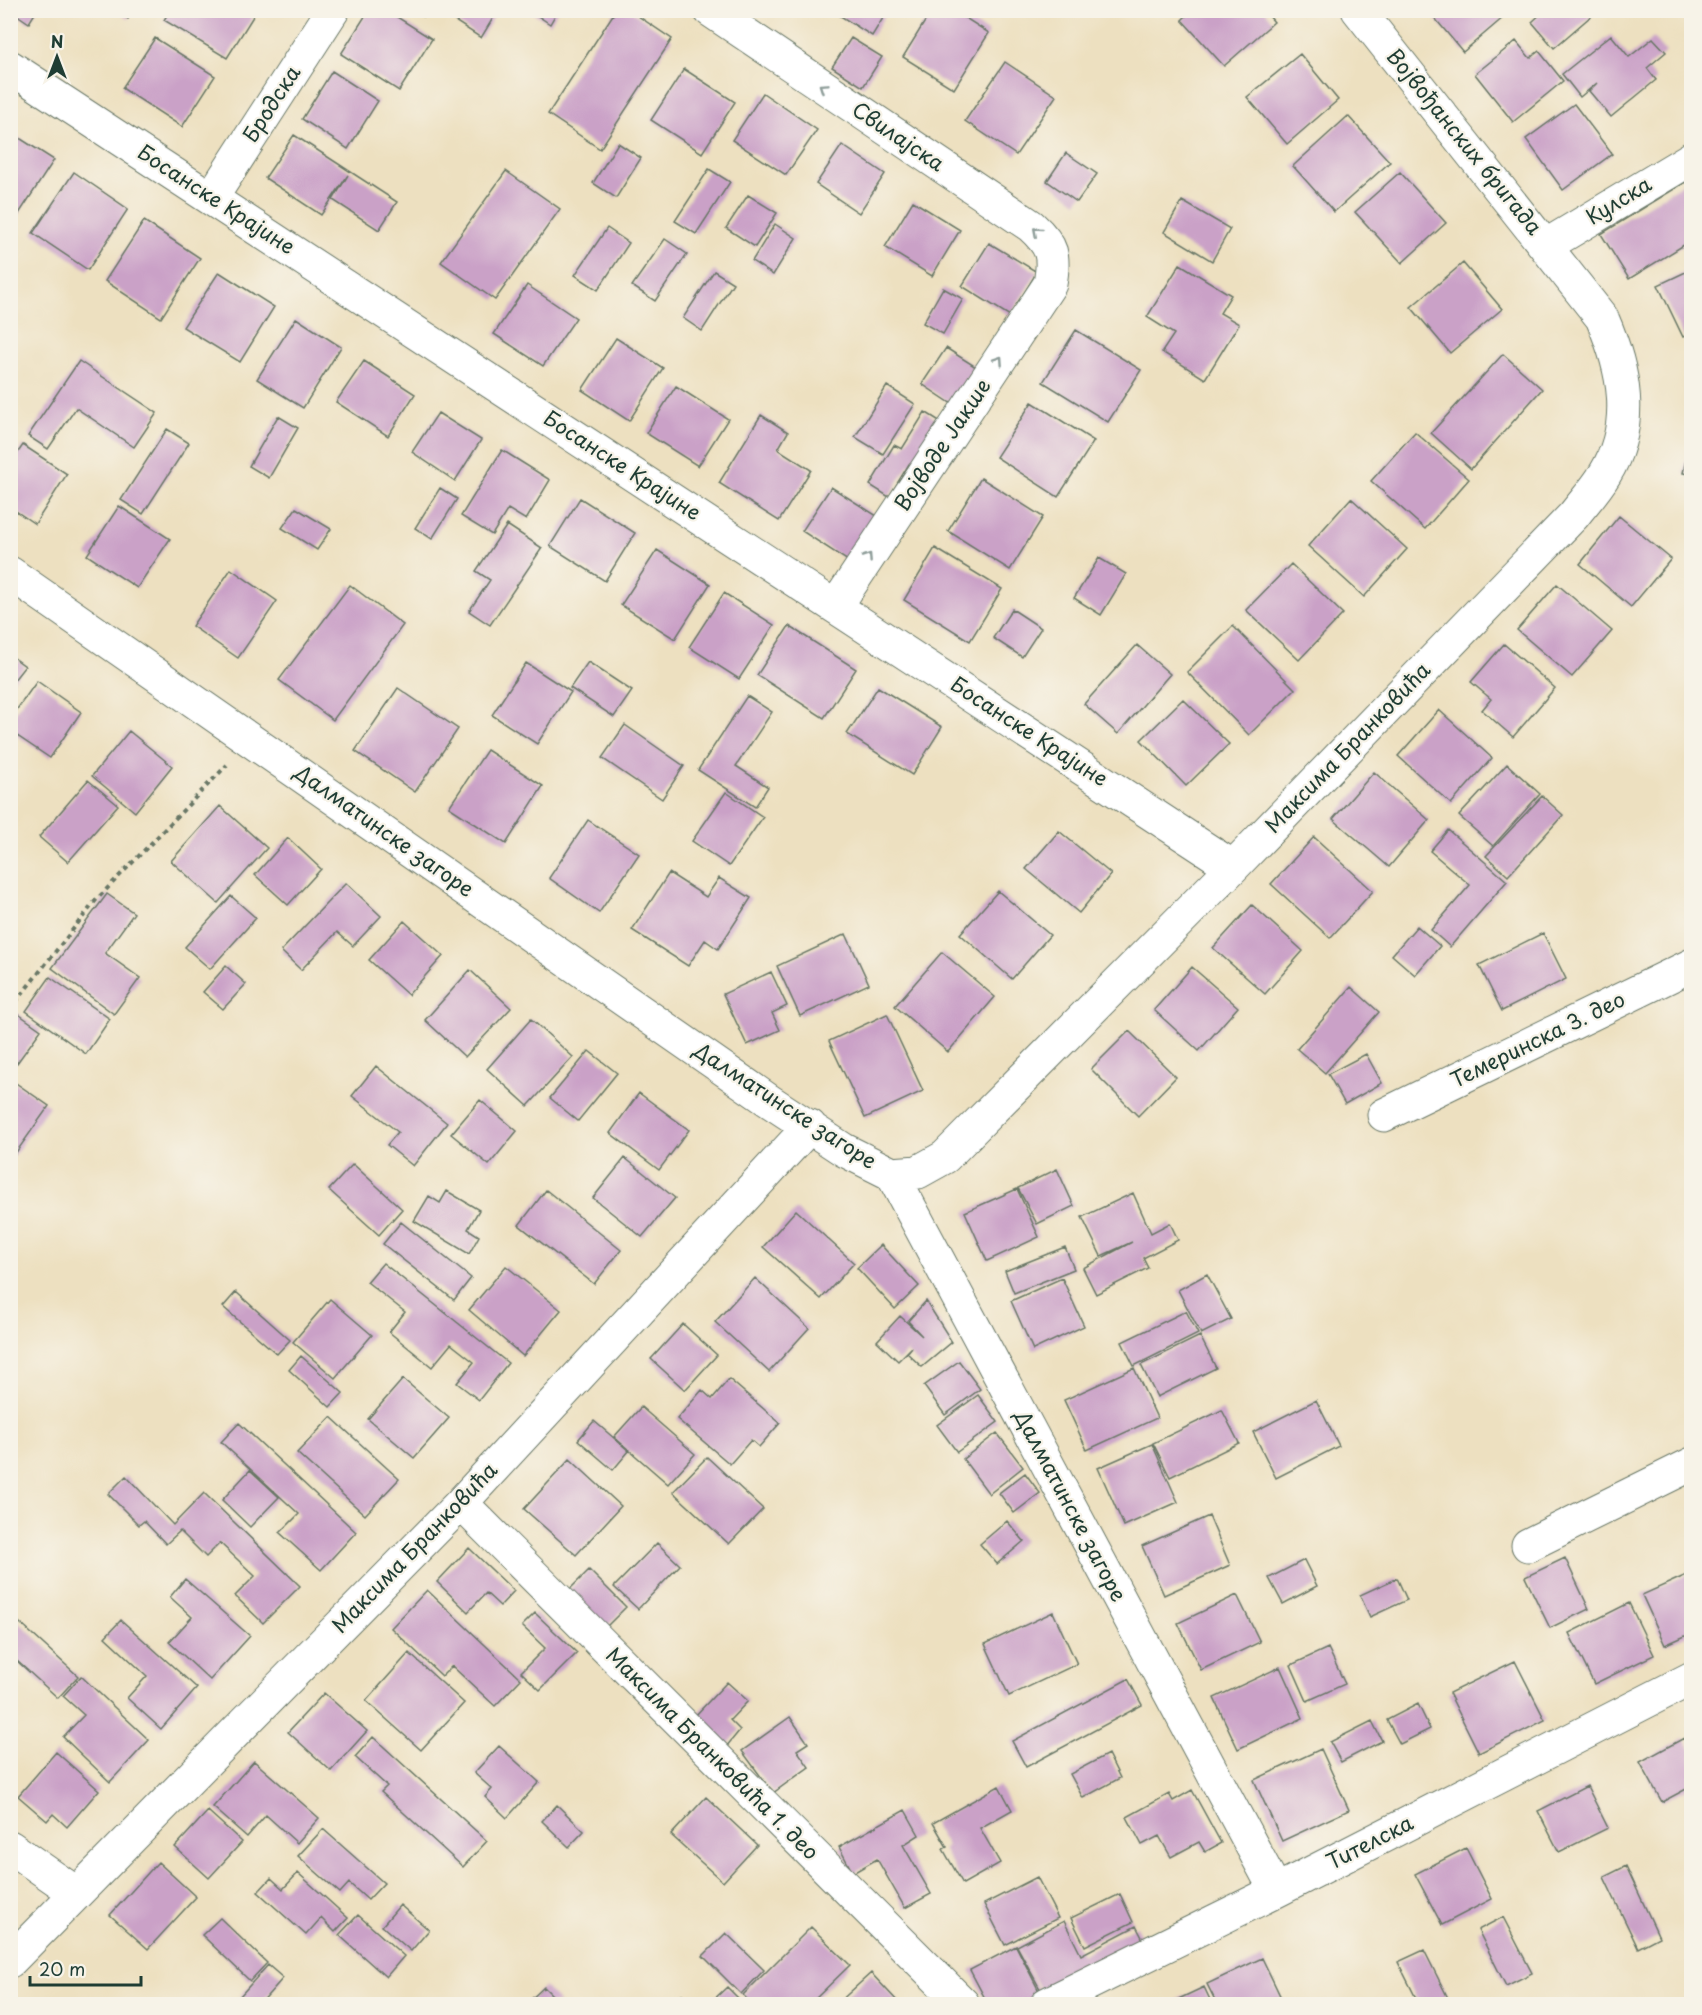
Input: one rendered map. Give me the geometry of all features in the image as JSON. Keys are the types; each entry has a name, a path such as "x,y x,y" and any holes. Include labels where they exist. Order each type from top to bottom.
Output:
{"street":[{"name":"Бродска","path":"212,197 333,10"},
{"name":"Свилајска","path":"710,10 1031,226 1046,239 1052,253 1050,284"},
{"name":"Војвођанских бригада","path":"1358,10 1546,245"},
{"name":"Босанске Крајине","path":"10,67 1233,867"},
{"name":"Кулска","path":"1546,245 1692,158"},
{"name":"Максима Бранковића","path":"892,1174 918,1172 945,1156 1233,867 1574,515 1605,474 1622,434 1625,391 1617,353 1602,318 1546,245"},
{"name":"Војводе Јакше","path":"836,606 1050,284"},
{"name":"Далматинске загоре","path":"10,573 844,1150 892,1174 1276,1891"},
{"name":"Темеринска 3. део","path":"1384,1115 1692,964"},
{"name":"Максима Бранковића","path":"10,1961 461,1503 810,1126"},
{"path":"1528,1545 1692,1464"},
{"name":"Максима Бранковића 1. део","path":"461,1503 963,2004"},
{"name":"Тителска","path":"1047,2004 1276,1891 1692,1678"},
{"path":"10,1847 76,1893"}],"path":[{"path":"10,1009 97,899 252,740"}],"building":[{"path":"10,10 37,10 29,23"},
{"path":"115,10 133,10 128,19"},
{"path":"170,10 257,10 227,58 164,20"},
{"path":"369,10 386,10 432,39 399,91 341,54"},
{"path":"412,10 428,10 423,17"},
{"path":"438,10 498,10 481,38"},
{"path":"529,10 558,10 550,24"},
{"path":"616,10 629,10 672,39 600,149 548,114"},
{"path":"831,10 888,10 872,36"},
{"path":"932,10 953,10 989,33 954,89 903,57"},
{"path":"1192,10 1264,10 1274,22 1224,66 1182,20"},
{"path":"1428,10 1498,10 1504,17 1463,52"},
{"path":"1545,10 1598,10 1554,48 1532,22"},
{"path":"1611,35 1629,57 1653,38 1666,52 1647,68 1656,80 1611,117 1589,91 1597,83 1580,97 1562,74"},
{"path":"155,38 215,76 182,127 122,88"},
{"path":"851,38 882,57 863,87 832,67"},
{"path":"1516,41 1530,58 1539,51 1563,81 1513,122 1475,74"},
{"path":"1300,54 1338,100 1287,144 1247,97"},
{"path":"1005,62 1056,96 1016,155 965,121"},
{"path":"684,69 735,102 702,153 651,120"},
{"path":"332,71 378,101 348,149 302,119"},
{"path":"763,93 817,130 786,175 732,140"},
{"path":"1574,104 1612,154 1563,190 1526,139"},
{"path":"1348,116 1390,162 1334,212 1293,166"},
{"path":"10,132 54,160 13,223 10,221"},
{"path":"294,135 397,202 379,230 333,200 348,175 321,215 265,178"},
{"path":"618,143 641,158 616,198 593,183"},
{"path":"842,145 885,174 859,213 816,184"},
{"path":"1066,153 1097,174 1077,202 1047,181"},
{"path":"709,169 730,182 696,234 675,221"},
{"path":"506,171 560,209 495,300 441,262"},
{"path":"74,172 128,209 88,270 33,233"},
{"path":"1400,172 1446,223 1402,263 1355,212"},
{"path":"1692,178 1692,240 1629,279 1601,234"},
{"path":"748,195 777,213 755,247 726,228"},
{"path":"913,201 960,230 932,276 885,247"},
{"path":"1182,201 1230,229 1212,261 1164,232"},
{"path":"144,221 200,258 161,318 105,281"},
{"path":"775,224 796,238 773,275 752,261"},
{"path":"607,228 629,243 598,290 575,275"},
{"path":"665,239 687,254 655,301 632,286"},
{"path":"989,243 1037,272 1010,316 962,286"},
{"path":"1463,263 1502,309 1450,353 1411,307"},
{"path":"1180,264 1231,295 1220,313 1239,324 1205,379 1162,352 1174,334 1147,317"},
{"path":"1692,269 1692,333 1683,337 1658,285"},
{"path":"714,271 733,283 702,331 683,318"},
{"path":"219,272 274,307 240,362 183,327"},
{"path":"527,285 576,318 543,366 494,334"},
{"path":"943,288 963,299 943,334 923,323"},
{"path":"296,318 341,347 303,408 257,379"},
{"path":"1076,330 1141,370 1108,422 1043,382"},
{"path":"616,338 663,368 629,421 582,390"},
{"path":"946,348 976,367 952,404 922,384"},
{"path":"1503,354 1542,389 1471,469 1431,433"},
{"path":"79,361 157,413 134,447 76,408 48,449 28,436"},
{"path":"364,361 415,394 388,436 336,402"},
{"path":"676,386 728,419 698,466 646,433"},
{"path":"887,386 915,404 883,454 855,437"},
{"path":"1032,402 1094,441 1058,497 996,457"},
{"path":"925,412 946,425 919,470 909,464 889,497 870,485 894,445 902,449"},
{"path":"438,413 481,440 455,481 412,452"},
{"path":"761,415 788,432 778,449 811,470 779,521 719,483"},
{"path":"278,416 298,428 269,478 249,466"},
{"path":"167,429 189,443 143,514 121,500"},
{"path":"1415,432 1469,479 1425,529 1371,481"},
{"path":"1692,438 1692,475 1683,473"},
{"path":"23,445 67,474 35,524 10,507 10,464"},
{"path":"502,450 550,480 526,520 508,509 492,535 461,516"},
{"path":"981,478 1043,517 1010,570 948,531"},
{"path":"831,487 877,516 848,561 802,531"},
{"path":"440,488 457,499 432,539 415,528"},
{"path":"580,498 635,533 605,581 550,546"},
{"path":"1351,498 1407,549 1364,597 1308,546"},
{"path":"119,506 170,539 137,588 87,555"},
{"path":"296,508 331,529 317,550 282,528"},
{"path":"1619,516 1671,559 1631,607 1580,564"},
{"path":"507,525 542,548 490,625 469,611 490,580 476,571"},
{"path":"935,548 1002,589 970,641 904,600"},
{"path":"657,550 710,584 675,639 621,605"},
{"path":"1099,558 1126,574 1101,615 1074,598"},
{"path":"1291,564 1343,614 1299,660 1246,610"},
{"path":"231,569 277,601 238,658 192,626"},
{"path":"1557,584 1612,631 1572,677 1517,630"},
{"path":"350,585 403,625 333,720 279,680"},
{"path":"724,593 774,625 739,679 689,647"},
{"path":"1012,609 1041,628 1022,657 993,638"},
{"path":"789,626 856,669 824,718 757,675"},
{"path":"1233,626 1295,689 1249,735 1187,672"},
{"path":"1504,644 1555,688 1513,737 1482,710 1491,699 1471,682"},
{"path":"1137,645 1170,674 1118,734 1084,704"},
{"path":"10,655 25,666 10,685"},
{"path":"588,662 632,691 614,717 570,688"},
{"path":"526,663 571,692 537,744 492,715"},
{"path":"37,681 81,712 50,758 10,731 10,719"},
{"path":"878,687 942,727 912,775 847,734"},
{"path":"398,688 458,729 415,792 355,751"},
{"path":"747,696 772,712 736,766 768,787 755,807 698,770"},
{"path":"1183,699 1229,744 1186,786 1141,740"},
{"path":"1439,710 1492,758 1451,804 1398,756"},
{"path":"625,725 684,766 662,799 602,758"},
{"path":"129,731 172,766 135,812 92,776"},
{"path":"487,750 543,786 506,844 449,807"},
{"path":"1507,764 1540,794 1493,846 1459,816"},
{"path":"1374,772 1429,820 1389,867 1333,819"},
{"path":"88,780 118,805 68,862 39,837"},
{"path":"726,792 763,817 729,866 692,841"},
{"path":"1542,796 1563,815 1508,876 1486,856"},
{"path":"220,806 267,848 218,903 171,861"},
{"path":"588,820 639,854 599,913 549,878"},
{"path":"1448,830 1507,881 1450,947 1431,930 1470,885 1430,851"},
{"path":"1059,831 1111,874 1079,913 1026,869"},
{"path":"1314,837 1373,891 1330,938 1271,884"},
{"path":"288,838 321,869 288,905 255,875"},
{"path":"669,873 706,897 719,878 751,898 718,949 705,940 688,966 632,930"},
{"path":"346,883 381,916 353,946 337,932 301,970 281,951"},
{"path":"998,891 1050,935 1012,979 960,934"},
{"path":"107,894 134,913 105,953 140,978 114,1014 52,968"},
{"path":"231,896 256,918 210,969 185,947"},
{"path":"1252,905 1303,951 1265,994 1213,948"},
{"path":"404,921 443,956 408,995 369,960"},
{"path":"1417,926 1440,946 1415,975 1392,955"},
{"path":"1543,933 1566,979 1502,1011 1479,965"},
{"path":"846,934 869,984 800,1016 777,966"},
{"path":"942,952 995,997 948,1052 895,1006"},
{"path":"226,966 246,984 223,1009 203,992"},
{"path":"1192,967 1238,1007 1199,1051 1154,1010"},
{"path":"470,970 511,1008 465,1057 425,1020"},
{"path":"771,972 787,1006 772,1013 780,1030 747,1045 723,994"},
{"path":"50,977 110,1019 86,1054 26,1011"},
{"path":"1351,987 1379,1012 1325,1073 1297,1049"},
{"path":"17,1013 41,1030 17,1063 10,1059 10,1022"},
{"path":"887,1014 923,1091 865,1118 829,1041"},
{"path":"531,1019 573,1057 528,1106 487,1069"},
{"path":"1129,1031 1176,1077 1138,1116 1091,1069"},
{"path":"589,1051 617,1073 578,1121 550,1098"},
{"path":"1366,1054 1382,1083 1345,1104 1328,1074"},
{"path":"376,1066 447,1123 413,1166 387,1145 398,1132 352,1096"},
{"path":"10,1079 49,1106 10,1161"},
{"path":"639,1093 689,1130 659,1170 610,1133"},
{"path":"480,1100 517,1131 489,1165 451,1134"},
{"path":"625,1158 675,1198 642,1237 593,1198"},
{"path":"353,1164 402,1209 379,1235 329,1190"},
{"path":"1057,1169 1074,1206 1037,1224 1018,1188"},
{"path":"1017,1189 1039,1237 987,1261 965,1212"},
{"path":"546,1190 621,1250 594,1284 519,1225"},
{"path":"447,1191 479,1210 468,1229 479,1236 469,1254 414,1221 429,1196 440,1203"},
{"path":"1133,1193 1151,1233 1170,1223 1178,1240 1143,1258 1148,1268 1096,1294 1083,1268 1132,1242 1101,1256 1082,1217"},
{"path":"796,1210 854,1263 821,1299 763,1247"},
{"path":"401,1222 471,1278 454,1300 383,1244"},
{"path":"881,1245 919,1286 895,1309 857,1268"},
{"path":"1065,1247 1074,1269 1014,1293 1005,1271"},
{"path":"383,1263 508,1363 479,1400 457,1383 474,1362 451,1344 432,1367 389,1332 405,1312 367,1282"},
{"path":"506,1266 561,1310 523,1356 469,1310"},
{"path":"1207,1274 1231,1319 1201,1334 1178,1290"},
{"path":"755,1278 809,1328 769,1372 715,1322"},
{"path":"1062,1278 1084,1326 1033,1350 1011,1301"},
{"path":"236,1292 290,1340 277,1354 223,1307"},
{"path":"330,1299 372,1335 335,1378 293,1342"},
{"path":"926,1301 952,1342 922,1367 907,1353 912,1347 898,1361 877,1341 900,1316 922,1336 908,1321"},
{"path":"1186,1311 1198,1334 1134,1366 1122,1342"},
{"path":"683,1324 717,1355 685,1390 651,1359"},
{"path":"1200,1336 1216,1368 1157,1397 1141,1365"},
{"path":"301,1356 343,1393 330,1407 289,1370"},
{"path":"959,1361 980,1389 945,1415 924,1386"},
{"path":"1134,1368 1157,1418 1087,1450 1064,1400"},
{"path":"403,1379 449,1418 414,1458 368,1419"},
{"path":"729,1379 780,1423 759,1447 751,1440 730,1464 677,1419 702,1390 712,1399"},
{"path":"978,1395 998,1422 957,1452 937,1425"},
{"path":"1316,1400 1339,1446 1276,1478 1253,1432"},
{"path":"641,1407 695,1454 668,1484 614,1437"},
{"path":"1222,1410 1239,1443 1170,1477 1153,1443"},
{"path":"331,1417 399,1479 365,1515 297,1453"},
{"path":"594,1421 629,1451 613,1470 578,1440"},
{"path":"239,1423 356,1532 321,1570 280,1533 299,1514 221,1442"},
{"path":"997,1433 1023,1467 989,1494 963,1459"},
{"path":"1152,1444 1178,1502 1124,1526 1098,1468"},
{"path":"707,1457 763,1509 729,1544 673,1492"},
{"path":"570,1459 621,1506 576,1555 524,1509"},
{"path":"250,1470 279,1497 250,1527 222,1500"},
{"path":"1025,1473 1040,1493 1014,1513 999,1493"},
{"path":"126,1476 173,1525 204,1493 300,1586 263,1623 235,1596 255,1576 220,1543 206,1557 180,1531 166,1544 144,1521 139,1525 108,1494"},
{"path":"1209,1516 1230,1565 1164,1595 1142,1546"},
{"path":"1007,1521 1024,1541 997,1564 980,1544"},
{"path":"657,1543 680,1565 638,1609 614,1587"},
{"path":"469,1548 514,1591 500,1606 486,1593 468,1612 437,1582"},
{"path":"1565,1558 1589,1609 1550,1628 1525,1577"},
{"path":"1304,1560 1317,1586 1283,1604 1269,1578"},
{"path":"589,1570 626,1607 601,1632 564,1595"},
{"path":"1691,1573 1692,1633 1665,1645 1642,1595"},
{"path":"1397,1578 1407,1600 1370,1617 1360,1595"},
{"path":"185,1579 250,1636 210,1680 169,1642 192,1617 170,1597"},
{"path":"427,1590 521,1679 495,1706 452,1666 442,1676 391,1628"},
{"path":"1237,1595 1260,1642 1201,1670 1178,1623"},
{"path":"1629,1603 1654,1655 1594,1684 1569,1633"},
{"path":"1053,1612 1077,1664 1009,1696 985,1644"},
{"path":"535,1613 577,1653 540,1690 521,1672 545,1648 522,1626"},
{"path":"10,1614 78,1676 58,1698 17,1661 10,1668"},
{"path":"121,1620 197,1688 161,1729 127,1698 147,1676 105,1637"},
{"path":"1328,1648 1345,1684 1307,1701 1291,1665"},
{"path":"409,1653 464,1703 421,1750 366,1701"},
{"path":"1515,1661 1545,1720 1479,1753 1449,1693"},
{"path":"1280,1667 1303,1718 1238,1749 1214,1698"},
{"path":"81,1676 149,1740 110,1782 63,1737 84,1715 63,1696"},
{"path":"1128,1679 1142,1705 1026,1767 1012,1741"},
{"path":"727,1682 748,1701 730,1720 740,1730 726,1747 694,1717"},
{"path":"324,1693 367,1731 331,1771 288,1732"},
{"path":"1418,1704 1430,1729 1400,1744 1387,1720"},
{"path":"790,1717 808,1743 797,1750 809,1767 773,1793 742,1751"},
{"path":"1372,1721 1382,1741 1341,1762 1330,1742"},
{"path":"373,1737 487,1841 463,1867 381,1792 387,1786 355,1757"},
{"path":"1684,1738 1692,1751 1692,1786 1662,1802 1640,1762"},
{"path":"499,1746 539,1782 507,1818 485,1797 492,1789 474,1773"},
{"path":"1321,1749 1349,1810 1282,1841 1254,1780"},
{"path":"56,1752 99,1790 67,1827 53,1814 47,1821 18,1796"},
{"path":"1108,1754 1120,1778 1083,1798 1070,1774"},
{"path":"254,1761 319,1818 297,1843 266,1815 247,1837 213,1807"},
{"path":"999,1786 1012,1810 980,1828 1000,1863 963,1884 943,1849 947,1847 933,1823"},
{"path":"1587,1786 1608,1828 1559,1852 1538,1811"},
{"path":"1192,1790 1221,1843 1205,1852 1199,1842 1171,1857 1159,1836 1142,1845 1127,1817 1169,1794 1173,1801"},
{"path":"706,1797 757,1845 723,1882 671,1835"},
{"path":"557,1805 584,1831 569,1847 542,1821"},
{"path":"905,1810 919,1835 903,1845 931,1894 905,1908 877,1859 853,1873 839,1847"},
{"path":"208,1811 242,1842 209,1878 175,1847"},
{"path":"323,1829 384,1883 368,1900 349,1883 340,1893 298,1856"},
{"path":"1466,1848 1492,1899 1442,1925 1415,1874"},
{"path":"158,1862 196,1897 148,1949 110,1915"},
{"path":"1626,1866 1659,1937 1638,1948 1604,1877"},
{"path":"298,1873 348,1918 335,1932 321,1918 306,1935 258,1892 271,1878 283,1889"},
{"path":"1037,1877 1058,1918 1005,1945 984,1904"},
{"path":"1120,1894 1133,1922 1085,1946 1071,1918"},
{"path":"400,1905 429,1930 411,1951 382,1926"},
{"path":"358,1915 404,1956 386,1977 339,1935"},
{"path":"1503,1917 1532,1973 1506,1986 1478,1930"},
{"path":"220,1918 267,1963 250,1981 202,1935"},
{"path":"1064,1921 1081,1955 1136,1926 1146,1945 1045,1998 1017,1946"},
{"path":"811,1927 850,1965 810,2004 752,2004 743,1995"},
{"path":"726,1933 764,1970 741,1994 703,1956"},
{"path":"1016,1946 1041,1995 1022,2004 988,2004 970,1970"},
{"path":"1424,1950 1449,2000 1438,2004 1419,2004 1398,1962"},
{"path":"1262,1958 1284,2004 1217,2004 1207,1984"},
{"path":"268,1965 283,1978 260,2004 249,2004 240,1996"},
{"path":"871,1973 900,2004 837,2004"},
{"path":"544,1987 561,2004 526,2004"},
{"path":"727,1987 744,2004 709,2004"},
{"path":"1204,1987 1212,2004 1168,2004"},
{"path":"682,1995 691,2004 672,2004"}]}
